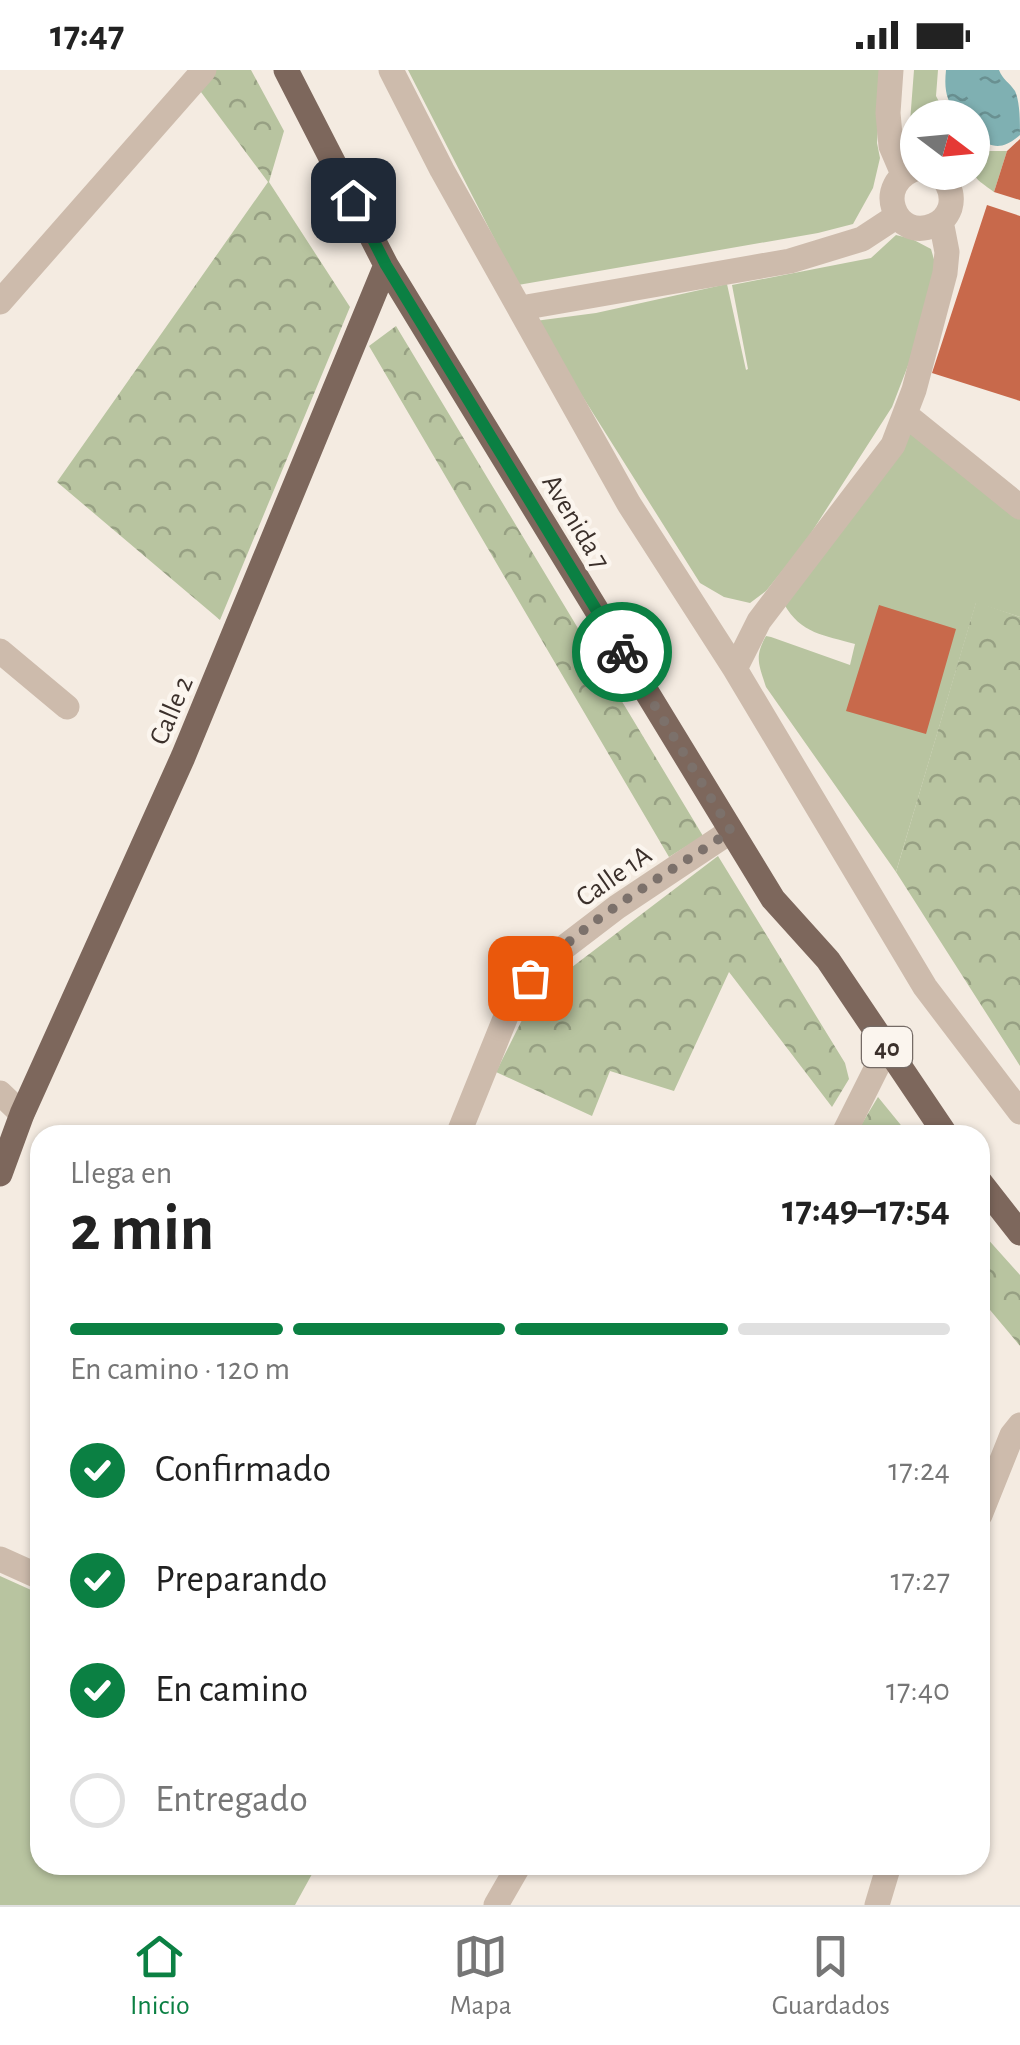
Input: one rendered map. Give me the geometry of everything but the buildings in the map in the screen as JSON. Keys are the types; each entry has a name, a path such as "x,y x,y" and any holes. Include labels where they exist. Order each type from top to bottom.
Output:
{"main road":[{"name":"Avenida 7","path":"286,70 386,265 773,899 828,960 939,1125"},
{"name":"Calle 2","path":"0,1174 22,1114 183,756 386,265"},
{"path":"990,1195 1020,1234"}],"street":[{"path":"0,302 204,70"},
{"path":"391,70 442,170 629,504 735,669 925,988 1020,1112"},
{"path":"891,70 890,146 900,158"},
{"path":"900,181 892,189 893,208 904,223 922,228 941,221 951,206 949,190"},
{"path":"521,308 790,261 862,238 897,216"},
{"path":"735,669 759,622 893,445 906,415 944,273 947,252 941,221"},
{"path":"906,415 1020,507"},
{"path":"0,651 67,706"},
{"name":"Calle 1A","path":"462,1125 515,994 545,962 617,907 731,831"},
{"path":"848,1125 888,1047"},
{"path":"0,1093 22,1114"},
{"path":"990,1490 1012,1434 1020,1424"},
{"path":"0,1559 30,1572"},
{"path":"496,1905 513,1875"},
{"path":"878,1905 886,1875"}],"green space":[{"path":"216,70 251,70 284,131 269,182 350,307 220,620 57,482 268,182 198,88"},
{"path":"408,70 882,70 877,143 880,158 873,188 853,224 518,285"},
{"path":"914,70 938,70 938,100 912,100"},
{"path":"990,151 1007,151 994,192 990,189"},
{"path":"896,235 931,249 935,263 926,319 892,407 804,544 766,591 750,603 724,597 700,583 535,321 596,313 727,284 746,370 732,285 871,258"},
{"path":"396,326 703,836 669,857 369,346"},
{"path":"910,429 1020,519 1020,617 976,603 896,872 766,687 759,656 766,636 850,665 855,644 806,627 784,604"},
{"path":"976,602 1020,617 1020,1066 896,872"},
{"path":"718,856 845,1063 849,1079 832,1107 729,972 674,1091 610,1071 592,1116 496,1072 534,996"},
{"path":"878,1097 901,1125 861,1125"},
{"path":"990,1242 1020,1275 1020,1346 990,1310"},
{"path":"0,1576 30,1590 30,1875 312,1875 295,1905 0,1905"}],"water":[{"path":"946,70 999,70 1017,95 1020,135 1008,143 990,145 990,100 949,100"}],"way so far":[{"path":"530,978 617,907 731,831 622,652"}],"route":[{"path":"353,200 386,265 622,652"}]}
